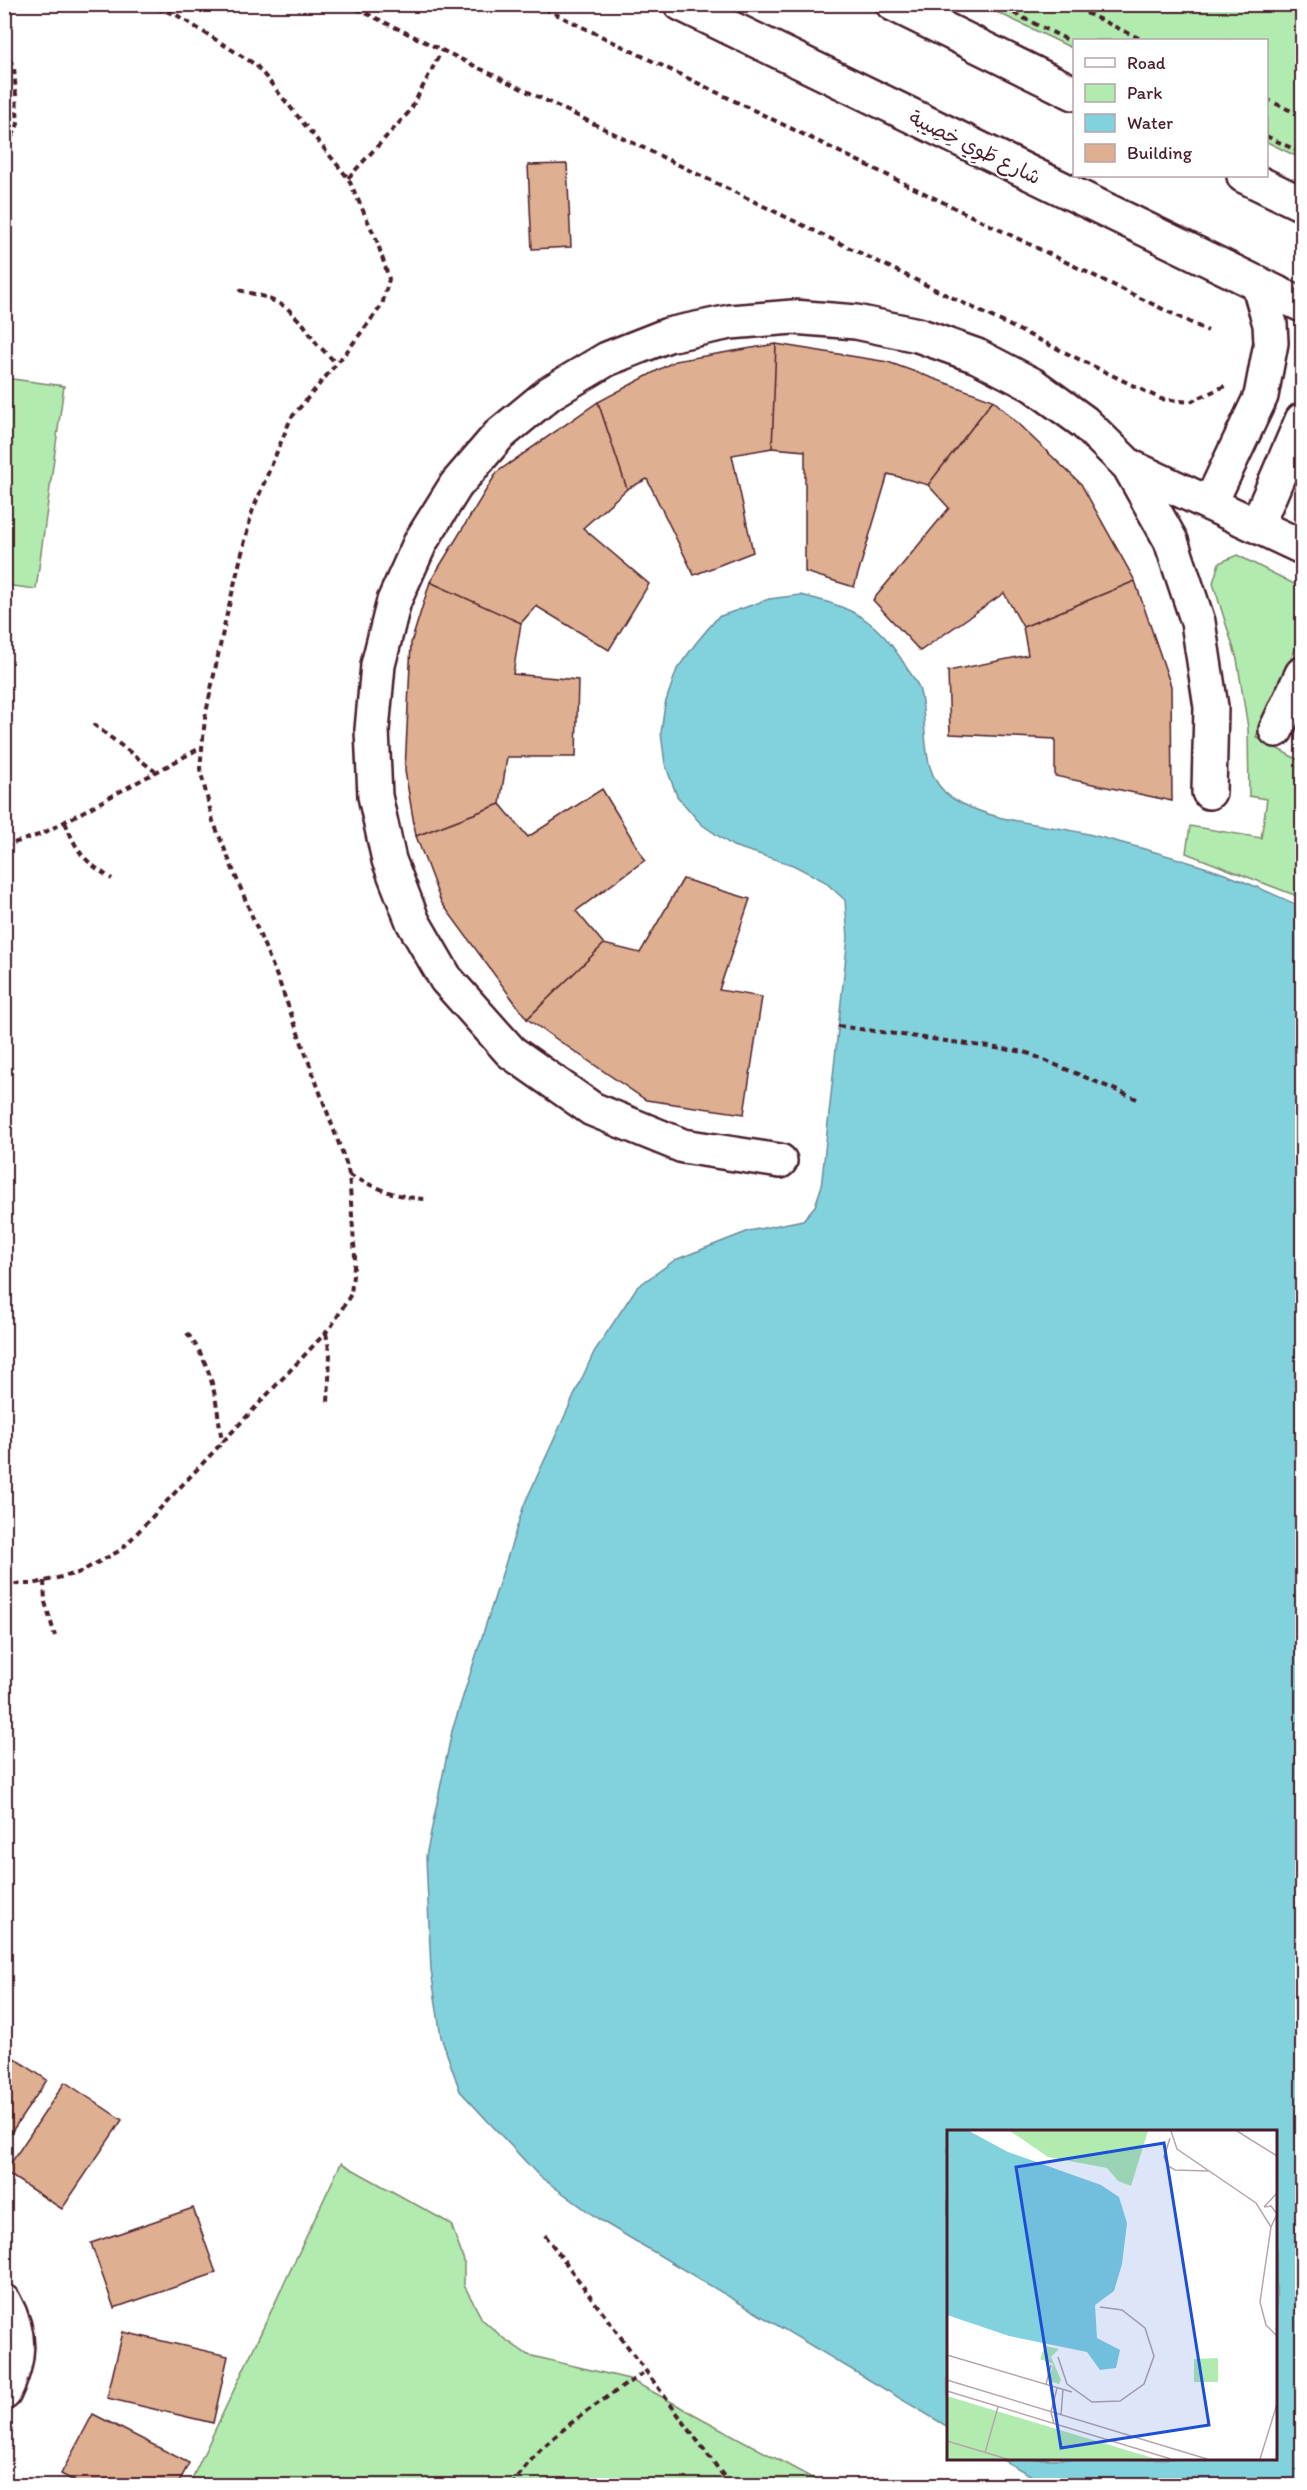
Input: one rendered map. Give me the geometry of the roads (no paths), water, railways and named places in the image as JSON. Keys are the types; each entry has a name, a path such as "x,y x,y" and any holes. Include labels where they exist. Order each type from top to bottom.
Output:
{"street":[{"name":"شارع طَوِي خِصِيبة","path":"681,4 1302,305"},
{"path":"892,4 1073,93"},
{"path":"1246,177 1302,204"},
{"path":"1210,504 1261,396 1271,343 1270,324 1258,283"},
{"path":"780,1161 683,1146 592,1109 512,1052 446,979 413,922 390,860 378,807 372,730 378,664 394,601 421,541 456,485 500,435 550,393 607,359 668,335 730,322 793,317 856,322 918,335 977,356 1033,385 1084,422 1129,466 1171,541 1198,622 1211,706 1209,792"},
{"path":"1257,525 1302,420"},
{"path":"1129,466 1302,547"},
{"path":"1276,730 1302,674"},
{"path":"4,2302 13,2316 18,2343 15,2372 4,2393"}],"water":[{"path":"800,595 834,604 861,617 884,636 895,649 919,688 926,747 933,776 952,798 984,813 1088,834 1186,861 1240,880 1302,907 1302,2485 1048,2485 1003,2460 1277,2460 1277,2130 947,2130 947,2426 600,2220 539,2176 460,2091 441,2037 431,1970 426,1856 452,1731 524,1505 594,1352 637,1287 675,1260 749,1231 803,1220 815,1206 821,1188 848,937 845,900 824,881 793,865 733,846 701,824 677,796 665,764 661,733 665,704 677,669 696,643 718,617 769,599"}]}
